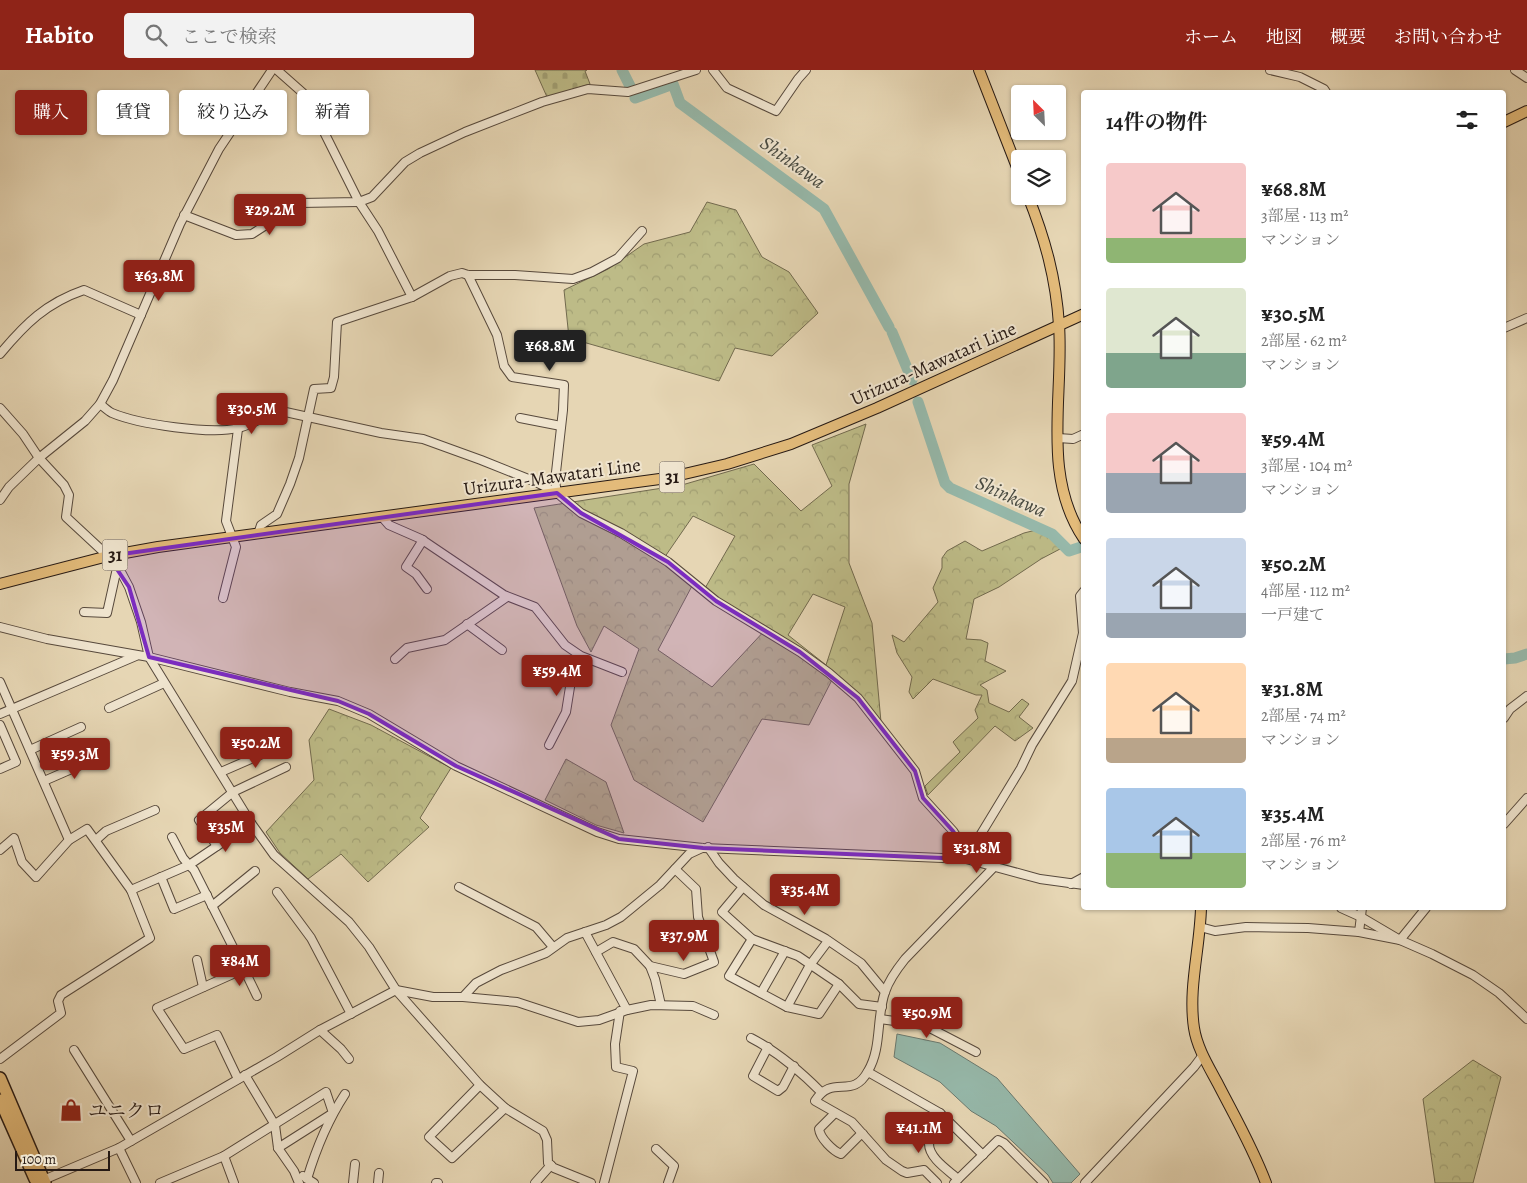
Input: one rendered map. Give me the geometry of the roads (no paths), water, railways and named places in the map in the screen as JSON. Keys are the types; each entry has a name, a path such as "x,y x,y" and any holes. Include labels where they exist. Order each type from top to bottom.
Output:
{"highway":[{"path":"0,1078 2,1094 39,1182"}],"main road":[{"path":"980,70 1011,152"},
{"path":"1506,121 1527,111"},
{"path":"1031,205 1043,236 1052,270 1059,325 1059,476 1064,497 1081,535"},
{"name":"Urizura-Mawatari Line","path":"0,584 108,556 667,478 756,456 791,444 877,408 1081,315"},
{"path":"1201,910 1191,1003 1194,1031 1203,1055 1255,1153 1266,1183"}],"street":[{"path":"0,500 9,487 39,458 85,421 100,404 113,380 184,215 219,149 272,70"},
{"path":"277,70 303,93 320,122 359,202 378,231 412,297"},
{"path":"184,215 236,235 252,234 300,203 359,202 372,197 379,192 405,162 420,153 465,132 542,102 588,89 628,92 696,70"},
{"path":"713,70 727,88 776,111 806,70"},
{"path":"1270,70 1300,77 1325,90"},
{"path":"1515,70 1527,78"},
{"path":"258,534 261,525 277,514 290,484 299,458 314,389 331,388 334,377 338,322 412,297 450,276 462,273 468,275 515,275 573,279 592,272 618,258 642,231"},
{"path":"468,275 497,335 504,366 512,377 564,386 563,410 554,481 557,493"},
{"path":"0,354 30,320 64,297 84,290 141,315"},
{"path":"1506,327 1527,318"},
{"path":"100,404 111,413 149,424 198,430 225,431 238,428 273,412 280,411 381,433 423,439 497,467 557,493 580,514 621,533 668,562 716,601 800,652 829,673 858,698 915,771 924,798 953,831 967,857"},
{"path":"0,408 23,434 39,458 64,486 69,495 66,517 108,556 129,587 141,622 149,657 234,792 251,823 274,855 349,922 369,947 396,990 480,1086 505,1108 543,1131 547,1140 548,1163 554,1168 591,1183"},
{"path":"520,418 560,426"},
{"path":"223,598 236,547 226,521 238,428"},
{"path":"1058,438 1073,439 1081,435"},
{"path":"382,517 389,525 423,540 507,597 535,607 566,645 579,655 622,672"},
{"path":"423,540 406,567 416,574 427,589"},
{"path":"84,612 107,613 117,568"},
{"path":"1081,595 1081,608"},
{"path":"395,659 407,648 445,640 507,597"},
{"path":"466,624 502,650"},
{"path":"0,627 46,640 111,649 290,692 338,701 369,714 456,766 596,832 619,839 706,848 967,857 994,867 1040,879 1081,885"},
{"path":"967,857 1021,768 1032,744 1072,681 1081,642"},
{"path":"549,745 566,712 570,687 579,655"},
{"path":"0,714 136,656"},
{"path":"0,682 70,840"},
{"path":"109,708 164,683"},
{"path":"1506,715 1510,709 1527,696"},
{"path":"0,724 16,762 0,769"},
{"path":"30,750 81,727"},
{"path":"220,772 283,745"},
{"path":"44,782 97,758"},
{"path":"217,846 199,820 234,792 286,767"},
{"path":"1506,822 1527,798"},
{"path":"96,840 106,831 154,810"},
{"path":"131,890 189,865 251,823"},
{"path":"0,850 14,838 22,862 36,877 70,840 87,829 131,890 150,938 61,995 58,1001 61,1012 0,1059"},
{"path":"172,837 183,858 194,870 257,996"},
{"path":"463,998 476,983 501,970 546,953 566,938 606,925 620,917 660,885 689,854 706,848"},
{"path":"706,848 743,887 764,905 828,941 861,963 885,992"},
{"path":"932,1181 924,1170 907,1173 902,1171 886,1160 852,1122 815,1101 821,1092 829,1087 854,1086 862,1081 874,1059 885,992 894,975 905,959 994,867"},
{"path":"650,966 684,974 714,962 698,917 696,889 675,868"},
{"path":"212,906 255,870"},
{"path":"161,877 174,909 207,895"},
{"path":"1071,884 1081,879"},
{"path":"459,886 536,927 553,947"},
{"path":"743,887 722,912 752,939 798,956 839,984 859,1004 882,1006"},
{"path":"278,892 311,938 351,1014"},
{"path":"1345,910 1400,940 1432,954 1473,976 1499,993 1527,1018"},
{"path":"1360,932 1362,910"},
{"path":"1400,940 1424,910"},
{"path":"1200,927 1215,931 1246,927 1308,928 1360,932 1400,940"},
{"path":"585,932 623,1010 615,1044 616,1067 633,1071 604,1183"},
{"path":"752,939 729,976 761,993 787,1006 819,1014 839,984"},
{"path":"787,1006 810,965 828,941"},
{"path":"596,952 613,942 634,949 650,966 662,1005"},
{"path":"761,993 785,951"},
{"path":"197,960 203,987"},
{"path":"244,968 157,1008 184,1049 217,1035 241,1077 275,1125 278,1148 299,1183"},
{"path":"39,1182 119,1148 320,1030 396,990 433,997 517,1002 578,1022 599,1020 623,1010 651,1005 693,1006 714,1015"},
{"path":"880,1019 924,1025 976,1052"},
{"path":"320,1030 341,1048 349,1059"},
{"path":"751,1038 768,1047 794,1066 821,1092"},
{"path":"768,1047 752,1076 778,1090 783,1087 794,1066"},
{"path":"74,1050 130,1141"},
{"path":"1085,1183 1194,1067 1203,1055"},
{"path":"868,1072 940,1113 983,1155"},
{"path":"480,1086 429,1137 452,1158 505,1108"},
{"path":"160,1183 224,1156 326,1092 333,1113"},
{"path":"294,1172 310,1181 314,1157 333,1113 346,1094"},
{"path":"278,1148 333,1113"},
{"path":"835,1113 820,1129 820,1134 837,1152 841,1154 863,1134"},
{"path":"940,1113 929,1149 932,1155 956,1181 998,1140 1004,1143 1044,1183"},
{"path":"119,1148 136,1183"},
{"path":"656,1149 674,1166 668,1183"},
{"path":"224,1156 234,1183"},
{"path":"353,1183 355,1164"},
{"path":"536,1183 551,1165"},
{"path":"378,1183 379,1173"}],"waterway":[{"name":"Shinkawa","path":"622,70 631,88"},
{"name":"Shinkawa","path":"635,98 673,84 680,103 824,209 889,327"},
{"name":"Shinkawa","path":"892,332 912,380"},
{"name":"Shinkawa","path":"918,402 945,483 950,488 1052,534 1069,551 1081,547"},
{"name":"Shinkawa","path":"1506,659 1527,654"}],"place":[{"name":"ユニクロ","path":"71,1110"}]}
